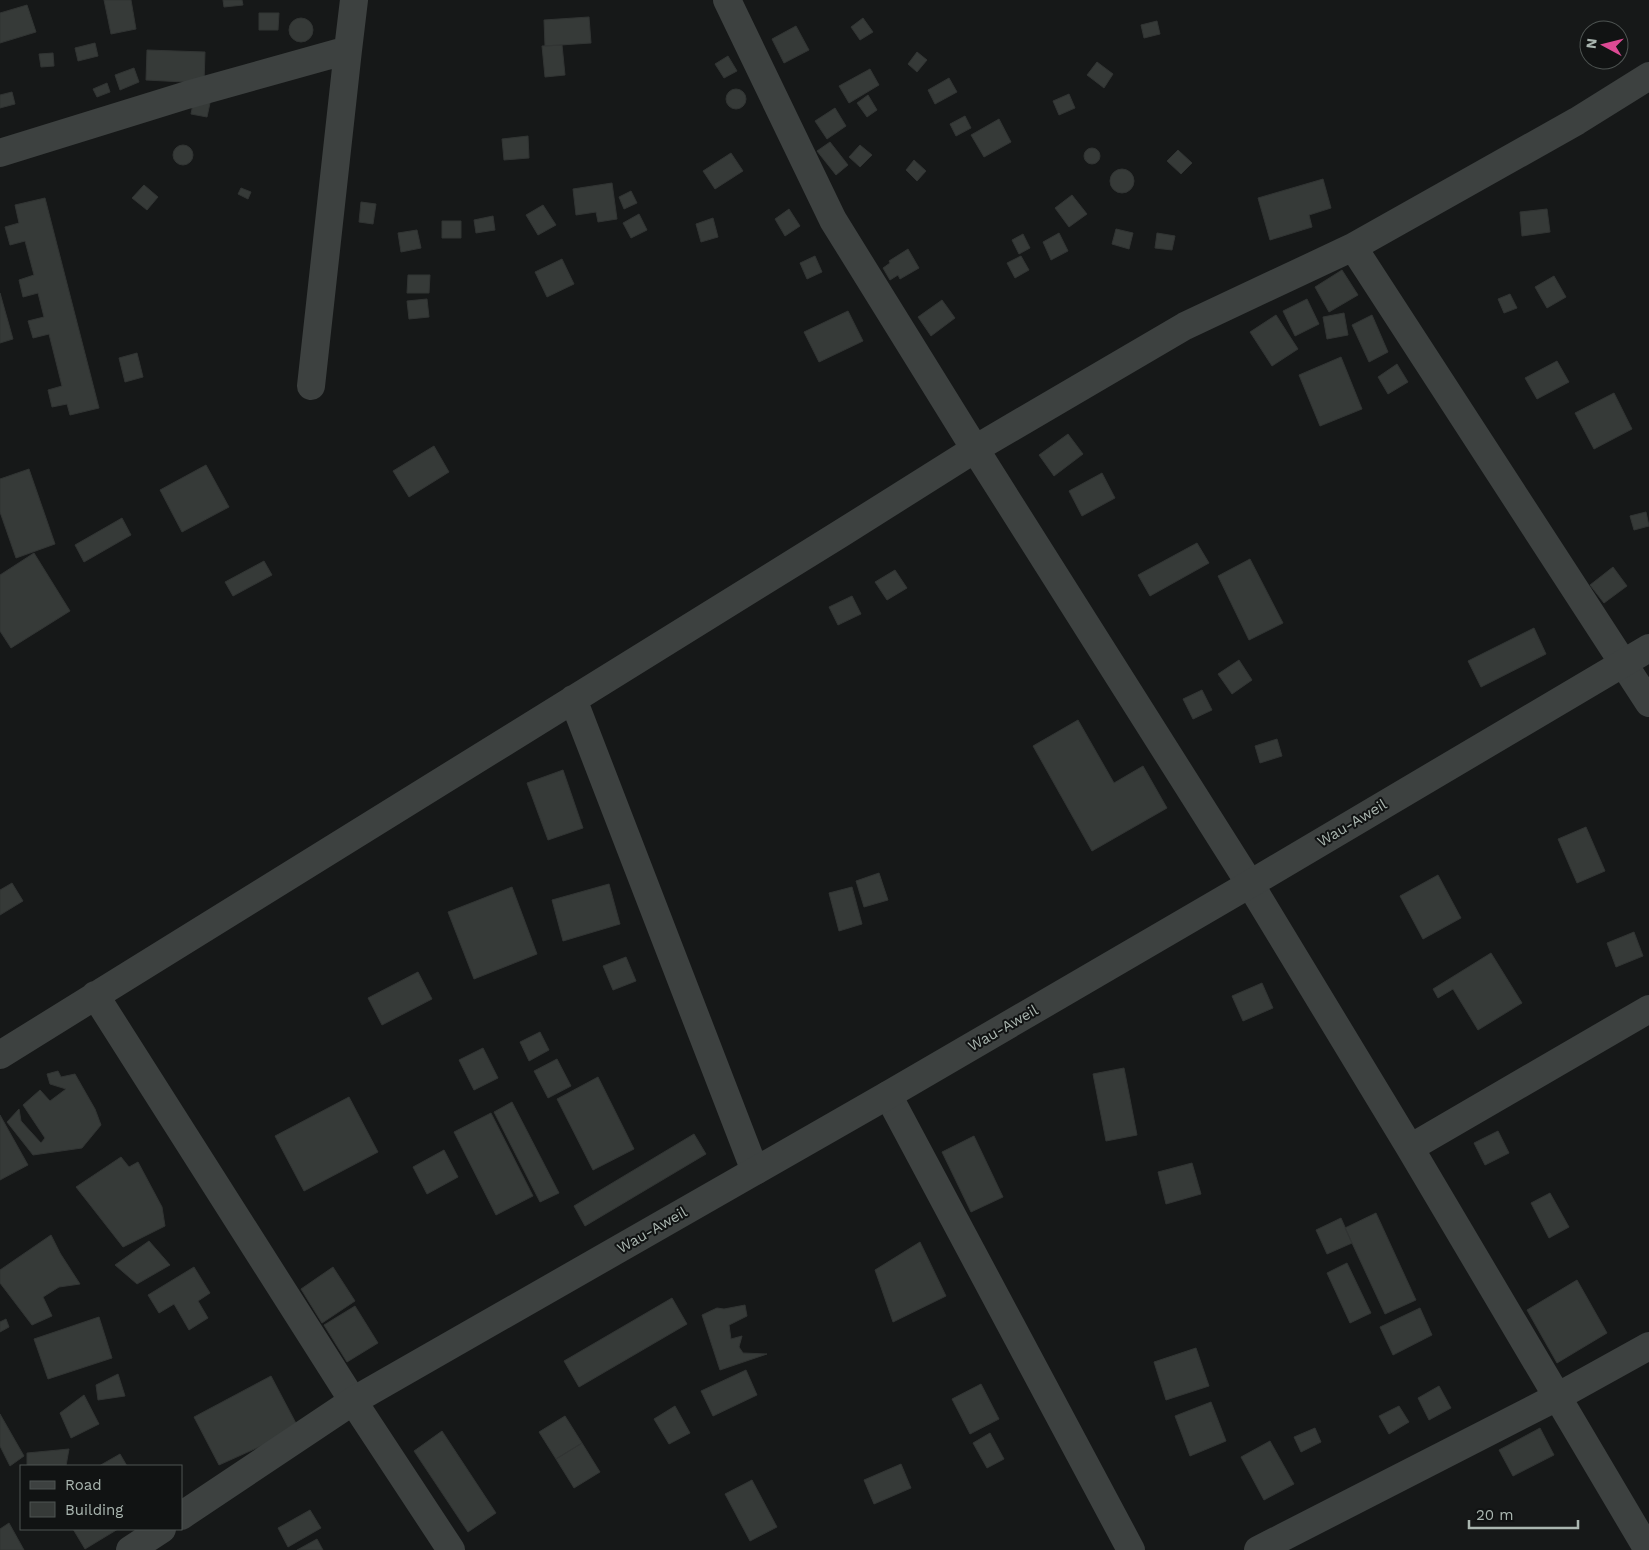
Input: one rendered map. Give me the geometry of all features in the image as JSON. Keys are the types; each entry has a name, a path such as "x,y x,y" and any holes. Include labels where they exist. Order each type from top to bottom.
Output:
{"street":[{"path":"311,386 354,0"},
{"path":"728,0 833,220 975,449 1250,884 1410,1148 1648,1550"},
{"path":"0,154 187,95 348,50"},
{"path":"0,1055 975,449 1185,326 1353,247 1577,121 1649,76"},
{"path":"1353,247 1649,703"},
{"name":"Wau-Aweil","path":"182,1515 352,1401 888,1095 1649,648"},
{"path":"573,699 755,1171"},
{"path":"95,995 352,1401 451,1550"},
{"path":"1410,1148 1649,1009"},
{"path":"0,1030 36,1032"},
{"path":"888,1095 1131,1550"},
{"path":"1258,1550 1557,1397 1649,1346"},
{"path":"130,1550 160,1530"}],"building":[{"path":"104,0 131,0 136,29 111,34"},
{"path":"223,0 242,0 243,5 224,7"},
{"path":"27,5 36,32 0,43 0,13"},
{"path":"259,13 279,13 278,30 259,30"},
{"path":"589,17 591,43 545,46 544,20"},
{"path":"301,18 310,21 313,30 310,39 301,42 292,39 289,30 292,21"},
{"path":"863,18 873,32 860,40 851,27"},
{"path":"1157,21 1160,34 1144,38 1141,25"},
{"path":"796,26 809,50 784,63 772,39"},
{"path":"95,43 98,56 78,61 75,48"},
{"path":"562,45 565,75 545,77 542,46"},
{"path":"147,50 205,52 204,83 146,80"},
{"path":"917,52 927,60 917,72 908,64"},
{"path":"53,53 54,66 41,67 39,54"},
{"path":"728,56 737,71 724,78 715,64"},
{"path":"1097,62 1113,74 1104,88 1087,75"},
{"path":"134,68 139,82 120,90 115,75"},
{"path":"870,69 879,85 849,103 839,86"},
{"path":"949,78 957,92 935,104 928,90"},
{"path":"107,83 110,92 97,97 93,89"},
{"path":"736,89 743,92 746,99 743,106 736,109 729,106 726,99 729,92"},
{"path":"12,92 15,104 0,108 0,95"},
{"path":"1069,94 1075,108 1059,115 1053,101"},
{"path":"868,95 877,110 867,117 857,103"},
{"path":"194,99 210,103 207,117 191,114"},
{"path":"835,108 846,126 827,139 815,121"},
{"path":"965,116 971,128 956,136 950,124"},
{"path":"999,119 1011,142 984,157 971,135"},
{"path":"528,136 529,158 504,160 502,139"},
{"path":"830,142 848,165 836,175 817,151"},
{"path":"183,145 190,148 193,155 190,162 183,165 176,162 173,155 176,148"},
{"path":"860,145 872,155 860,167 849,157"},
{"path":"1092,148 1100,156 1092,164 1084,156"},
{"path":"1178,150 1192,163 1181,174 1167,161"},
{"path":"731,153 743,171 715,189 703,171"},
{"path":"914,160 926,171 917,181 906,170"},
{"path":"1122,169 1131,172 1134,181 1131,190 1122,193 1113,190 1110,181 1113,172"},
{"path":"1323,179 1331,208 1309,215 1312,227 1270,240 1258,198"},
{"path":"612,183 617,219 598,222 596,212 576,215 573,189"},
{"path":"144,185 158,197 147,210 132,198"},
{"path":"241,188 251,192 248,199 238,194"},
{"path":"631,191 637,203 624,209 619,197"},
{"path":"1072,195 1087,214 1069,227 1055,208"},
{"path":"45,198 99,408 70,415 67,404 52,407 48,390 62,386 49,334 33,338 28,321 44,317 38,293 23,297 19,280 34,275 25,241 10,245 5,227 19,223 15,205"},
{"path":"361,202 376,204 373,224 359,222"},
{"path":"543,205 556,225 538,235 526,215"},
{"path":"789,209 800,226 785,236 775,219"},
{"path":"1547,209 1550,232 1522,236 1520,212"},
{"path":"639,214 647,230 631,238 623,223"},
{"path":"493,216 495,230 476,233 474,220"},
{"path":"713,218 718,237 701,242 696,224"},
{"path":"442,221 461,221 461,238 442,238"},
{"path":"1116,229 1133,233 1129,249 1112,244"},
{"path":"417,230 421,248 401,252 398,233"},
{"path":"1059,233 1068,251 1051,260 1043,242"},
{"path":"1157,233 1175,236 1172,250 1155,248"},
{"path":"1023,234 1030,248 1019,254 1012,240"},
{"path":"908,249 919,268 900,279 898,275 890,280 883,268 890,263 889,261"},
{"path":"815,256 822,272 807,279 800,263"},
{"path":"1021,256 1029,270 1015,278 1007,263"},
{"path":"562,259 574,284 547,297 535,272"},
{"path":"1342,270 1358,295 1329,312 1315,287"},
{"path":"408,275 430,275 429,293 407,293"},
{"path":"1554,276 1566,297 1547,308 1535,287"},
{"path":"0,293 13,339 0,343"},
{"path":"1510,294 1517,308 1504,313 1498,299"},
{"path":"427,299 429,317 409,319 407,301"},
{"path":"1307,299 1319,324 1295,336 1283,311"},
{"path":"942,300 955,318 931,336 918,317"},
{"path":"848,311 863,341 819,362 804,332"},
{"path":"1344,313 1348,335 1327,339 1323,317"},
{"path":"1276,315 1298,349 1272,366 1250,332"},
{"path":"1372,315 1388,352 1369,362 1352,325"},
{"path":"137,353 143,377 125,382 119,358"},
{"path":"1341,357 1362,409 1320,426 1299,375"},
{"path":"1557,361 1569,382 1537,399 1525,378"},
{"path":"1397,364 1408,382 1388,394 1378,377"},
{"path":"1614,393 1632,429 1594,449 1575,413"},
{"path":"1068,434 1083,454 1054,476 1039,455"},
{"path":"434,446 449,472 409,497 393,471"},
{"path":"206,465 229,507 182,532 160,490"},
{"path":"29,469 55,544 16,558 0,512 0,479"},
{"path":"1102,473 1115,498 1082,516 1069,491"},
{"path":"1646,512 1649,526 1634,530 1630,516"},
{"path":"122,518 131,535 84,562 75,545"},
{"path":"1197,543 1209,563 1150,596 1138,575"},
{"path":"34,553 70,611 11,648 0,631 0,575"},
{"path":"1250,559 1283,623 1249,640 1218,576"},
{"path":"264,561 272,575 233,596 225,582"},
{"path":"1613,567 1627,586 1604,603 1590,585"},
{"path":"895,570 907,588 887,600 875,582"},
{"path":"852,596 861,614 838,625 829,607"},
{"path":"1534,628 1546,654 1481,687 1468,661"},
{"path":"1239,660 1252,680 1232,694 1218,674"},
{"path":"1202,690 1212,710 1193,719 1183,699"},
{"path":"1078,720 1114,783 1143,766 1167,808 1092,851 1033,746"},
{"path":"1277,739 1282,756 1260,763 1255,746"},
{"path":"563,770 583,828 548,840 527,783"},
{"path":"1586,827 1605,871 1577,883 1558,839"},
{"path":"879,873 888,900 864,907 856,881"},
{"path":"1438,875 1461,918 1423,939 1400,896"},
{"path":"12,883 23,901 0,915 0,890"},
{"path":"609,884 620,924 563,941 552,900"},
{"path":"512,887 537,954 474,979 448,912"},
{"path":"852,887 862,924 839,931 829,893"},
{"path":"1634,932 1643,956 1616,967 1607,943"},
{"path":"1491,953 1522,1003 1478,1030 1453,989 1438,998 1433,989"},
{"path":"626,957 636,981 613,990 603,966"},
{"path":"418,972 432,999 382,1025 368,998"},
{"path":"1262,983 1273,1008 1243,1021 1232,996"},
{"path":"540,1032 549,1050 529,1061 520,1042"},
{"path":"483,1048 498,1078 474,1090 459,1060"},
{"path":"557,1059 571,1086 548,1098 534,1071"},
{"path":"1124,1068 1137,1135 1106,1141 1093,1074"},
{"path":"58,1071 61,1077 75,1074 95,1109 101,1125 82,1148 33,1155 7,1122 19,1109 21,1121 41,1143 45,1138 23,1105 40,1090 50,1101 66,1089 50,1084 47,1074"},
{"path":"598,1077 634,1149 593,1170 557,1099"},
{"path":"349,1097 378,1152 304,1191 275,1136"},
{"path":"512,1102 559,1193 540,1202 494,1112"},
{"path":"491,1113 533,1196 496,1215 454,1132"},
{"path":"0,1115 28,1165 0,1180"},
{"path":"1498,1131 1509,1153 1485,1165 1474,1143"},
{"path":"694,1134 706,1154 585,1226 574,1206"},
{"path":"974,1136 1003,1197 971,1212 942,1152"},
{"path":"444,1150 458,1177 427,1194 413,1167"},
{"path":"121,1157 129,1167 138,1162 162,1207 165,1226 123,1247 76,1187"},
{"path":"1192,1163 1201,1194 1166,1204 1158,1172"},
{"path":"1550,1193 1569,1227 1549,1238 1531,1203"},
{"path":"1376,1213 1416,1300 1385,1314 1345,1228"},
{"path":"1341,1218 1352,1243 1327,1254 1316,1230"},
{"path":"51,1235 80,1284 59,1287 43,1297 52,1316 32,1325 0,1283 0,1270"},
{"path":"149,1241 170,1265 137,1284 115,1265"},
{"path":"920,1242 946,1296 893,1322 875,1270"},
{"path":"1347,1263 1371,1313 1350,1323 1327,1273"},
{"path":"194,1267 210,1293 198,1301 208,1318 189,1330 174,1304 159,1313 148,1295"},
{"path":"333,1267 355,1301 322,1323 301,1289"},
{"path":"1577,1280 1607,1333 1557,1363 1527,1310"},
{"path":"672,1298 687,1324 579,1387 564,1361"},
{"path":"745,1305 747,1316 729,1325 731,1339 742,1336 739,1347 743,1353 767,1354 720,1370 702,1315 717,1308 724,1309"},
{"path":"355,1306 378,1343 347,1362 324,1325"},
{"path":"1420,1308 1432,1335 1393,1355 1380,1327"},
{"path":"99,1317 112,1358 48,1379 34,1339"},
{"path":"6,1319 9,1327 0,1332 0,1322"},
{"path":"1196,1348 1209,1386 1166,1400 1154,1362"},
{"path":"746,1370 757,1395 713,1416 701,1391"},
{"path":"118,1374 125,1396 98,1400 96,1385"},
{"path":"271,1376 299,1429 219,1465 194,1417"},
{"path":"981,1384 999,1419 970,1434 952,1399"},
{"path":"1439,1386 1451,1408 1429,1420 1418,1398"},
{"path":"84,1395 99,1424 71,1438 60,1413"},
{"path":"1211,1402 1226,1441 1190,1456 1175,1416"},
{"path":"675,1406 690,1433 669,1444 654,1419"},
{"path":"1399,1406 1409,1422 1389,1434 1379,1416"},
{"path":"0,1414 24,1456 10,1466 0,1446"},
{"path":"565,1416 582,1443 556,1459 539,1432"},
{"path":"1315,1428 1321,1442 1301,1452 1294,1437"},
{"path":"1540,1428 1554,1455 1513,1476 1499,1450"},
{"path":"442,1431 496,1513 468,1532 414,1451"},
{"path":"990,1433 1004,1459 987,1468 973,1443"},
{"path":"1270,1441 1294,1484 1264,1500 1241,1457"},
{"path":"582,1443 600,1472 574,1488 556,1459"},
{"path":"69,1449 66,1465 27,1465 27,1453"},
{"path":"120,1454 126,1465 101,1465"},
{"path":"901,1464 911,1488 874,1504 864,1480"},
{"path":"752,1480 777,1527 750,1541 725,1494"},
{"path":"310,1510 321,1528 288,1547 278,1528"},
{"path":"9,1523 24,1550 0,1550 0,1529"},
{"path":"74,1530 116,1530 85,1549"},
{"path":"317,1539 323,1550 297,1550"}]}
